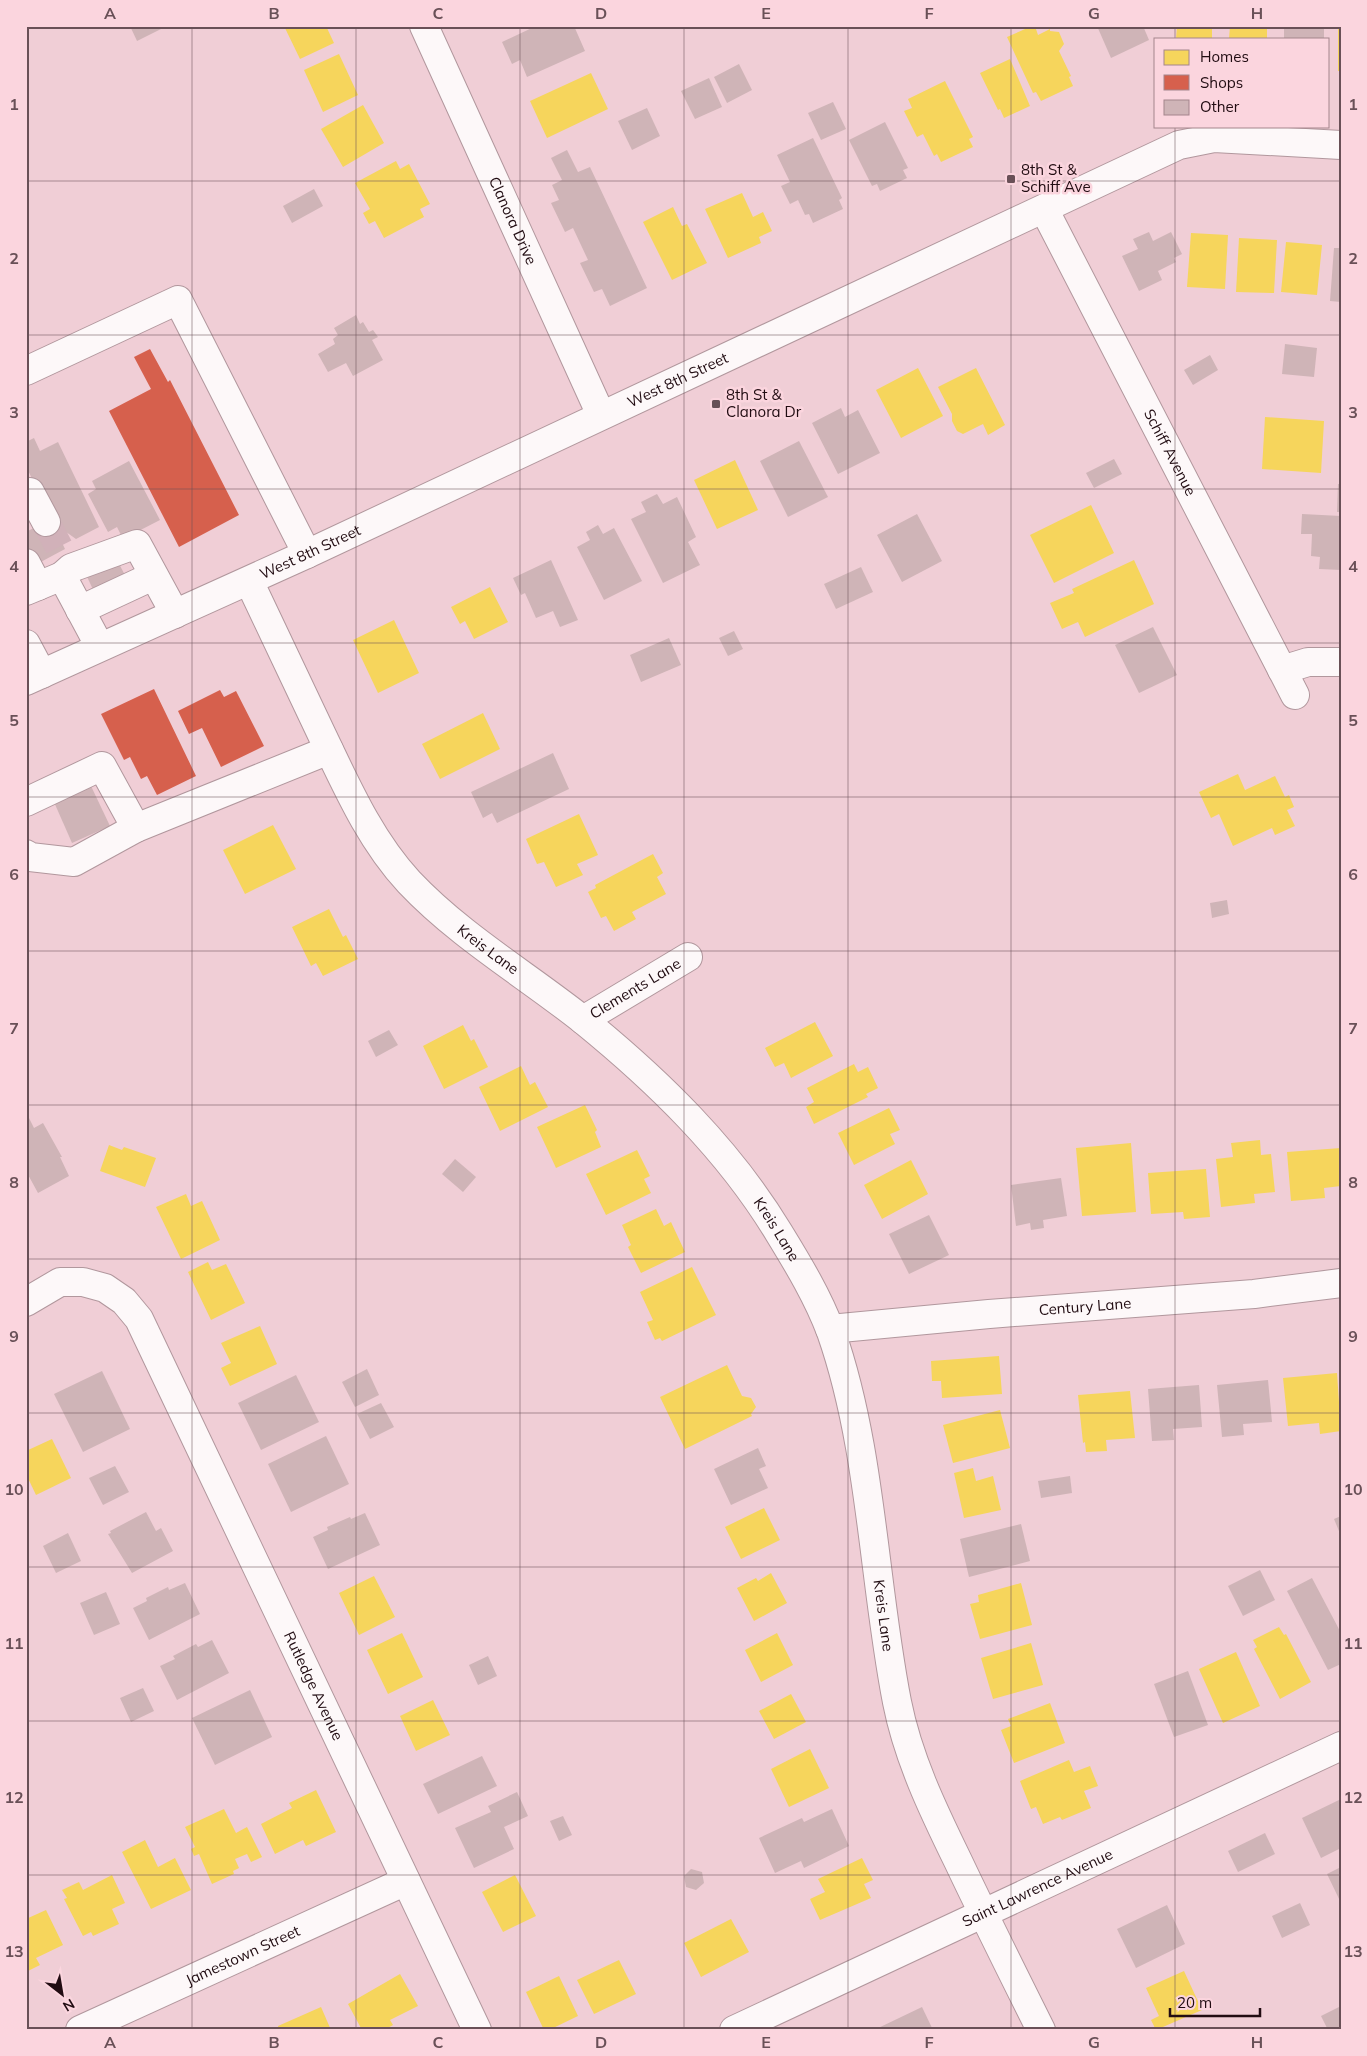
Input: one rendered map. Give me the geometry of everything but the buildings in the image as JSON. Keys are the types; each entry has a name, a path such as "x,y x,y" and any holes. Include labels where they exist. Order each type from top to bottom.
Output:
{"street":[{"name":"Clanora Drive","path":"424,26 601,415"},
{"name":"West 8th Street","path":"34,678 249,581 1179,145 1214,138 1341,145"},
{"name":"Schiff Avenue","path":"1044,209 1295,695"},
{"path":"26,371 178,300 307,554"},
{"path":"26,494 30,492 46,522"},
{"path":"100,647 80,610 47,573 137,544 175,614"},
{"path":"80,610 153,576"},
{"name":"Kreis Lane","path":"249,581 358,809 381,847 409,882 452,921 583,1020 639,1068 690,1117 736,1171 777,1229 812,1291 830,1329 849,1394 859,1446 897,1703 912,1758 933,1810 1041,2030"},
{"path":"26,644 34,678"},
{"path":"1282,670 1308,662 1341,662"},
{"path":"26,854 30,857 74,862 136,828 330,750"},
{"path":"26,802 102,766 136,828"},
{"name":"Clements Lane","path":"583,1020 688,958"},
{"name":"Rutledge Avenue","path":"26,1302 60,1282 83,1282 105,1288 124,1301 139,1319 477,2030"},
{"name":"Century Lane","path":"830,1329 989,1314 1254,1294 1341,1283"},
{"name":"Saint Lawrence Avenue","path":"734,2030 982,1912 1341,1746"},
{"name":"Jamestown Street","path":"80,2030 406,1881"}],"tunnel":[{"path":"46,522 61,551"}],"place":[{"name":"8th St & Schiff Ave","path":"1011,179"},
{"name":"8th St & Clanora Dr","path":"716,404"}]}
